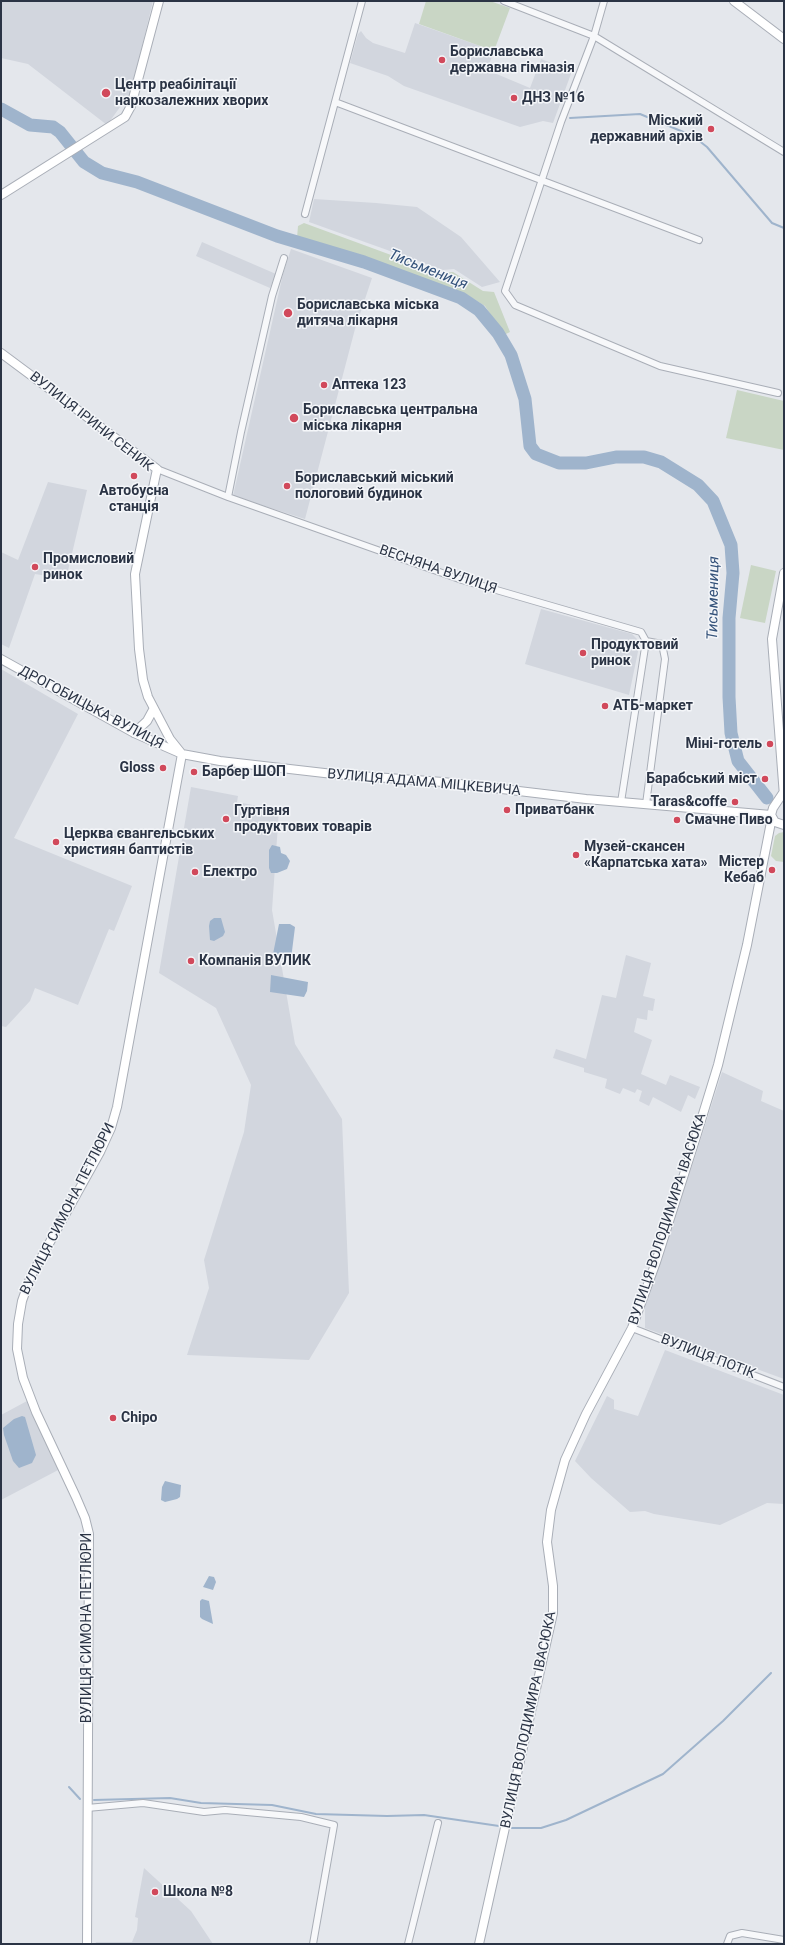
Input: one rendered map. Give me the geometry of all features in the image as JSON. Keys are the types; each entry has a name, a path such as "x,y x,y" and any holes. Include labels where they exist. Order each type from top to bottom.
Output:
{"main road":[{"path":"1,195 125,117 131,106 159,1"},
{"path":"734,1 783,38"},
{"name":"ВУЛИЦЯ ІРИНИ СЕНИК","path":"1,353 157,468 135,574 139,649 143,680 154,710 170,739 182,754"},
{"path":"782,825 775,822 769,816 783,795 780,714 772,639 784,573"},
{"name":"ДРОГОБИЦЬКА ВУЛИЦЯ","path":"1,660 134,733 182,754"},
{"path":"134,733 148,722 154,710"},
{"name":"ВУЛИЦЯ АДАМА МІЦКЕВИЧА","path":"182,754 220,761 333,774 443,782 621,802 769,816"},
{"name":"ВУЛИЦЯ СИМОНА ПЕТЛЮРИ","path":"87,1944 89,1534 85,1518 36,1412 23,1378 17,1349 18,1324 22,1301 31,1276 100,1152 111,1128 117,1107 182,754"},
{"path":"775,806 784,804"},
{"name":"ВУЛИЦЯ ВОЛОДИМИРА ІВАСЮКА","path":"479,1944 553,1613 554,1596 547,1542 551,1510 564,1460 586,1414 632,1328 656,1262 718,1064 747,945 768,835 769,816"},
{"path":"768,835 782,825"}],"street":[{"path":"305,214 362,1"},
{"path":"504,1 594,36 784,152"},
{"path":"604,1 594,36 562,122 506,291 515,305 660,366 778,393"},
{"path":"335,102 542,182 699,240"},
{"path":"228,498 241,432 272,296 284,258"},
{"name":"ВЕСНЯНА ВУЛИЦЯ","path":"157,468 228,498 462,580 641,632 646,641 662,644 665,659 646,804"},
{"path":"621,802 646,641"},
{"name":"ВУЛИЦЯ ПОТІК","path":"632,1328 784,1387"},
{"path":"87,1808 143,1803 204,1812 225,1810 301,1817 334,1825 313,1944"},
{"path":"408,1944 438,1823"},
{"path":"727,1944 730,1936 742,1933 784,1940"}],"shaded area":[{"path":"1,1 153,1 131,92 107,125 28,64 1,58"},
{"path":"415,23 494,51 487,70 530,88 541,59 572,71 553,123 543,121 520,127 404,86 388,76 350,63 358,34 361,31 366,38 373,43 405,53"},
{"path":"314,199 417,207 461,237 500,282 482,287 454,269 443,270 309,222"},
{"path":"202,242 276,274 270,288 196,256"},
{"path":"291,249 372,278 355,329 305,519 233,496 283,274"},
{"name":"Промисловий ринок","path":"48,482 87,490 66,579 35,574 9,648 1,644 1,552 18,560"},
{"name":"Продуктовий ринок","path":"541,609 632,634 640,642 629,695 525,664"},
{"path":"1,669 78,714 14,838 132,886 114,931 109,929 78,1005 35,988 30,1001 6,1027 1,1026"},
{"path":"191,787 238,796 237,802 279,810 272,910 295,1044 342,1119 349,1293 309,1360 187,1355 209,1288 204,1260 244,1132 251,1085 216,1008 159,973"},
{"path":"626,955 651,963 643,996 655,999 653,1011 648,1010 647,1020 637,1018 634,1032 652,1040 641,1074 666,1085 670,1075 700,1087 695,1099 688,1095 681,1112 653,1097 649,1106 639,1101 642,1091 637,1089 635,1093 623,1088 620,1094 605,1088 607,1079 584,1072 584,1068 553,1058 556,1049 586,1059 602,995 616,998"},
{"path":"722,1072 763,1091 761,1101 784,1111 784,1379 645,1328 645,1303 695,1157"},
{"path":"665,1350 784,1395 784,1504 767,1503 720,1525 654,1514 645,1511 630,1512 591,1478 575,1461 607,1396 614,1400 614,1409 638,1416"},
{"path":"27,1401 62,1468 1,1500 1,1415"},
{"name":"Школа №8","path":"144,1868 191,1911 213,1944 95,1944 96,1942 132,1942 137,1930 138,1918 135,1917"}],"green space":[{"path":"426,1 490,1 510,8 494,51 419,24"},
{"path":"304,223 440,273 453,272 483,291 494,292 510,332 504,335 485,306 464,293 366,257 297,238 298,226"},
{"path":"737,390 784,401 784,450 726,438"},
{"path":"751,565 776,571 765,623 740,618"},
{"path":"784,832 784,862 776,861 771,856 775,836"}],"water":[{"path":"272,845 280,847 281,853 286,855 290,861 287,869 277,873 271,873 269,868 269,850"},
{"path":"214,918 221,918 225,932 223,936 214,941 210,940 209,926 210,921"},
{"path":"279,924 290,924 295,927 291,959 283,959 273,954"},
{"path":"271,975 308,982 307,991 304,997 270,992"},
{"path":"22,1416 25,1417 36,1455 32,1463 19,1468 13,1461 3,1428 14,1419"},
{"path":"165,1481 181,1485 180,1497 165,1502 161,1500 162,1487"},
{"path":"209,1576 214,1577 216,1582 213,1590 203,1587"},
{"path":"202,1599 209,1601 213,1624 200,1617 200,1601"}],"waterway":[{"name":"Тисьмениця","path":"1,109 30,125 53,127 60,132 84,162 102,173 137,182 277,236 364,262 461,298 479,310 498,333 511,355 525,399 530,446 536,454 559,463 586,463 616,457 644,457 661,462 698,485 713,501 731,545 733,573 729,618 729,697 731,733 738,761 767,798"},
{"path":"570,118 640,114 693,136 707,147 772,223 784,228"},
{"path":"511,1828 541,1828 566,1820 663,1774 723,1721 771,1673"},
{"path":"69,1787 80,1799"},
{"path":"94,1800 170,1798 201,1803 272,1805 316,1814 387,1816 424,1815 499,1826"}],"place":[{"name":"Бориславська державна гімназія","path":"442,60"},
{"name":"Центр реабілітації наркозалежних хворих","path":"106,93"},
{"name":"ДНЗ №16","path":"514,98"},
{"name":"Міський державний архів","path":"711,129"},
{"name":"Бориславська міська дитяча лікарня","path":"288,313"},
{"name":"Аптека 123","path":"324,385"},
{"name":"Бориславська центральна міська лікарня","path":"294,418"},
{"name":"Автобусна станція","path":"134,476"},
{"name":"Бориславський міський пологовий будинок","path":"287,486"},
{"name":"Промисловий ринок","path":"35,567"},
{"name":"Продуктовий ринок","path":"583,653"},
{"name":"АТБ-маркет","path":"605,706"},
{"name":"Міні-готель","path":"770,744"},
{"name":"Gloss","path":"163,768"},
{"name":"Барбер ШОП","path":"194,772"},
{"name":"Барабський міст","path":"765,779"},
{"name":"Taras&coffe","path":"735,802"},
{"name":"Приватбанк","path":"507,810"},
{"name":"Гуртівня продуктових товарів","path":"226,819"},
{"name":"Смачне Пиво","path":"677,820"},
{"name":"Церква євангельських християн баптистів","path":"56,842"},
{"name":"Музей-скансен «Карпатська хата»","path":"576,855"},
{"name":"Містер Кебаб","path":"772,870"},
{"name":"Електро","path":"195,872"},
{"name":"Компанія ВУЛИК","path":"191,961"},
{"name":"Chipo","path":"113,1418"},
{"name":"Школа №8","path":"155,1892"}]}
